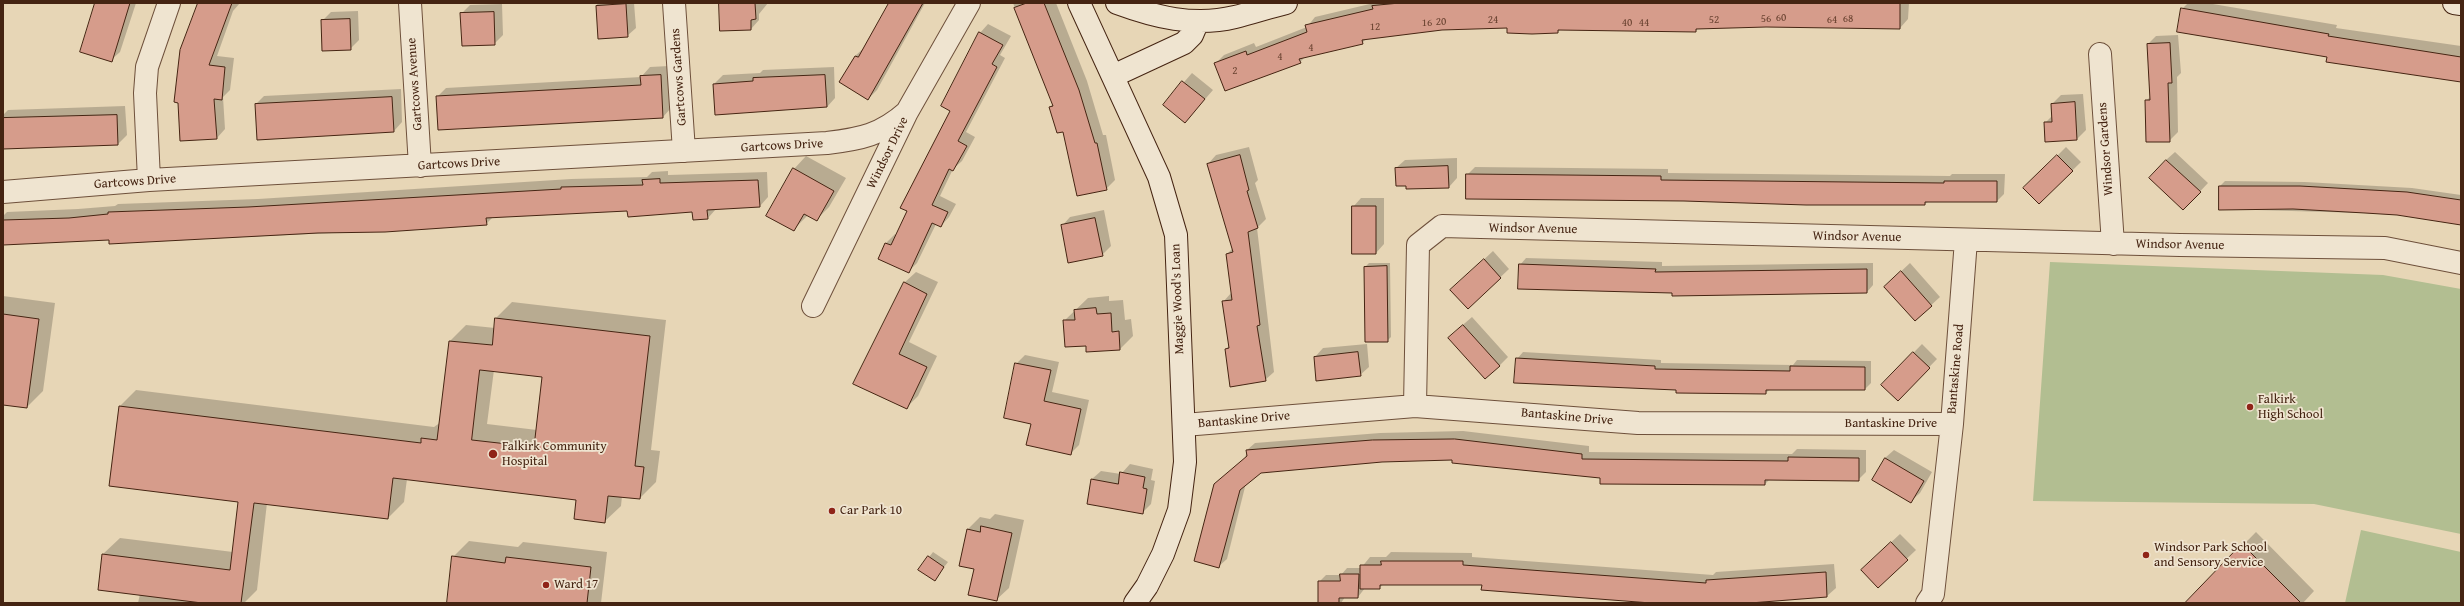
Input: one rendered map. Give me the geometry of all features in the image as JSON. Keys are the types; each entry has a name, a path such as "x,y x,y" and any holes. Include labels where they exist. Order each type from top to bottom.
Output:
{"street":[{"path":"149,180 145,93 147,67 169,3"},
{"name":"Gartcows Avenue","path":"410,3 420,166"},
{"name":"Gartcows Gardens","path":"674,3 684,151"},
{"name":"Windsor Drive","path":"813,306 907,112 969,3"},
{"name":"Maggie Wood's Loan","path":"1079,3 1159,177 1176,235 1184,425 1184,462 1179,510 1163,554 1147,586 1135,603"},
{"path":"1117,3 1150,15 1180,21 1198,21 1234,17 1286,3"},
{"path":"2454,3 2461,4"},
{"path":"1113,76 1184,43 1192,35 1198,21"},
{"name":"Windsor Gardens","path":"2100,54 2113,244"},
{"name":"Gartcows Drive","path":"3,192 149,180 420,166 860,140 890,127 907,112"},
{"name":"Windsor Avenue","path":"1415,406 1418,245 1442,226 2113,244 2385,248 2461,263"},
{"name":"Bantaskine Road","path":"1930,599 1952,424 1966,240"},
{"name":"Bantaskine Drive","path":"1184,425 1415,406 1638,422 1952,424"}],"green space":[{"name":"Falkirk High School","path":"2050,262 2383,275 2461,289 2461,534 2314,504 2033,501"},
{"path":"2361,530 2461,552 2461,603 2345,603"}],"building":[{"path":"95,3 130,3 112,62 80,52"},
{"path":"198,3 232,3 209,65 225,67 222,100 214,99 217,139 180,141 178,103 174,102 180,50"},
{"path":"719,3 755,3 756,19 751,20 751,30 720,31"},
{"path":"889,3 923,3 868,100 839,82 855,56 858,57"},
{"path":"1027,3 1044,3 1079,90 1095,143 1097,143 1107,190 1077,196 1063,132 1057,133 1049,107 1053,106 1014,8"},
{"path":"1400,3 1900,3 1900,29 1766,27 1696,29 1696,32 1558,30 1558,33 1532,34 1507,33 1507,28 1442,30 1362,40 1363,44 1299,59 1301,63 1225,91 1214,63 1246,51 1247,55 1307,32 1305,25 1373,9 1372,6"},
{"path":"626,4 628,37 598,39 596,6"},
{"path":"2181,8 2329,34 2328,36 2461,57 2461,82 2326,62 2327,57 2177,32"},
{"path":"494,12 495,45 462,46 460,13"},
{"path":"350,19 351,50 322,51 321,20"},
{"path":"979,32 1003,45 992,64 997,67 958,141 967,146 953,171 949,169 932,205 948,212 941,227 932,223 909,273 878,259 885,243 891,245 907,211 900,208 950,111 941,106"},
{"path":"2170,43 2172,83 2168,83 2170,142 2146,142 2145,100 2150,100 2147,44"},
{"path":"661,75 663,118 438,130 436,96 641,85 640,76"},
{"path":"825,75 827,107 715,115 713,84 753,81 753,78"},
{"path":"1182,81 1205,99 1185,123 1163,105"},
{"path":"392,97 394,132 257,140 255,104"},
{"path":"2075,102 2077,140 2045,142 2044,122 2052,122 2051,104"},
{"path":"117,115 118,145 3,149 3,118"},
{"path":"1240,155 1249,190 1247,191 1258,228 1248,232 1260,325 1257,326 1266,381 1230,387 1225,349 1229,348 1222,301 1232,300 1226,254 1233,252 1207,164"},
{"path":"2057,155 2073,171 2039,204 2023,188"},
{"path":"2166,160 2201,192 2183,210 2149,178"},
{"path":"1448,166 1449,188 1406,189 1406,186 1396,186 1395,168"},
{"path":"793,168 834,191 817,221 804,214 794,231 766,216"},
{"path":"1466,174 1661,176 1661,180 1944,183 1944,181 1997,181 1997,202 1925,202 1925,205 1806,205 1684,201 1466,199"},
{"path":"660,179 660,183 758,180 760,207 707,210 708,219 693,220 692,212 628,217 627,211 486,218 487,225 385,232 318,233 109,244 109,240 3,245 3,220 69,218 108,214 108,212 248,207 561,189 561,187 643,185 642,180"},
{"path":"2219,186 2300,186 2407,192 2461,200 2461,225 2397,215 2365,213 2293,209 2219,210"},
{"path":"1352,206 1376,206 1376,254 1352,254"},
{"path":"1095,218 1103,256 1068,263 1061,225"},
{"path":"1484,259 1501,278 1468,309 1450,290"},
{"path":"1519,264 1656,269 1655,272 1867,269 1867,293 1672,296 1672,293 1518,289"},
{"path":"1387,266 1388,342 1365,342 1364,267"},
{"path":"1901,271 1932,306 1915,321 1884,287"},
{"path":"904,282 927,294 899,354 927,367 907,409 853,384"},
{"path":"1096,308 1097,314 1111,313 1112,332 1119,331 1120,350 1086,352 1086,346 1065,347 1063,320 1075,320 1074,310"},
{"path":"3,314 39,319 27,408 3,405"},
{"path":"495,318 650,336 635,466 644,467 640,499 608,496 605,523 574,519 576,500 393,478 388,519 254,503 241,603 202,603 98,590 102,554 230,570 238,502 109,486 119,406 421,443 421,438 437,440 449,341 492,345","holes":["480,370 542,377 534,447 472,440"]},
{"path":"1463,325 1500,366 1485,379 1448,338"},
{"path":"1358,352 1361,376 1316,381 1314,357"},
{"path":"1913,352 1930,368 1898,401 1881,385"},
{"path":"1516,358 1655,366 1655,369 1790,371 1790,366 1865,367 1865,390 1766,390 1766,394 1676,393 1676,390 1514,383"},
{"path":"1015,363 1051,370 1044,401 1081,409 1071,455 1026,445 1031,424 1004,418"},
{"path":"1455,439 1582,454 1582,459 1788,461 1788,457 1859,458 1859,481 1765,480 1765,485 1600,484 1600,478 1452,463 1452,460 1382,462 1261,473 1240,490 1219,568 1194,561 1214,484 1247,456 1246,450 1372,440"},
{"path":"1885,458 1924,481 1911,503 1872,480"},
{"path":"1120,472 1145,477 1143,488 1147,489 1143,514 1087,504 1091,479 1118,484"},
{"path":"981,526 1012,533 997,601 968,595 974,569 959,566 967,529 980,532"},
{"path":"1891,542 1908,560 1878,588 1861,570"},
{"path":"2242,544 2301,603 2185,603"},
{"name":"Ward 17","path":"452,556 505,563 506,557 591,567 587,603 447,603"},
{"path":"928,556 944,567 935,581 918,570"},
{"path":"1381,561 1463,561 1463,565 1706,583 1706,580 1826,572 1827,597 1750,603 1651,603 1481,590 1482,585 1380,585 1380,589 1360,589 1360,565 1381,565"},
{"path":"1340,574 1359,574 1358,598 1339,598 1339,603 1318,603 1318,581 1340,581"}],"place":[{"name":"Falkirk High School","path":"2250,407"},
{"name":"Falkirk Community Hospital","path":"493,454"},
{"name":"Car Park 10","path":"832,511"},
{"name":"Windsor Park School and Sensory Service","path":"2146,555"},
{"name":"Ward 17","path":"546,585"}]}
